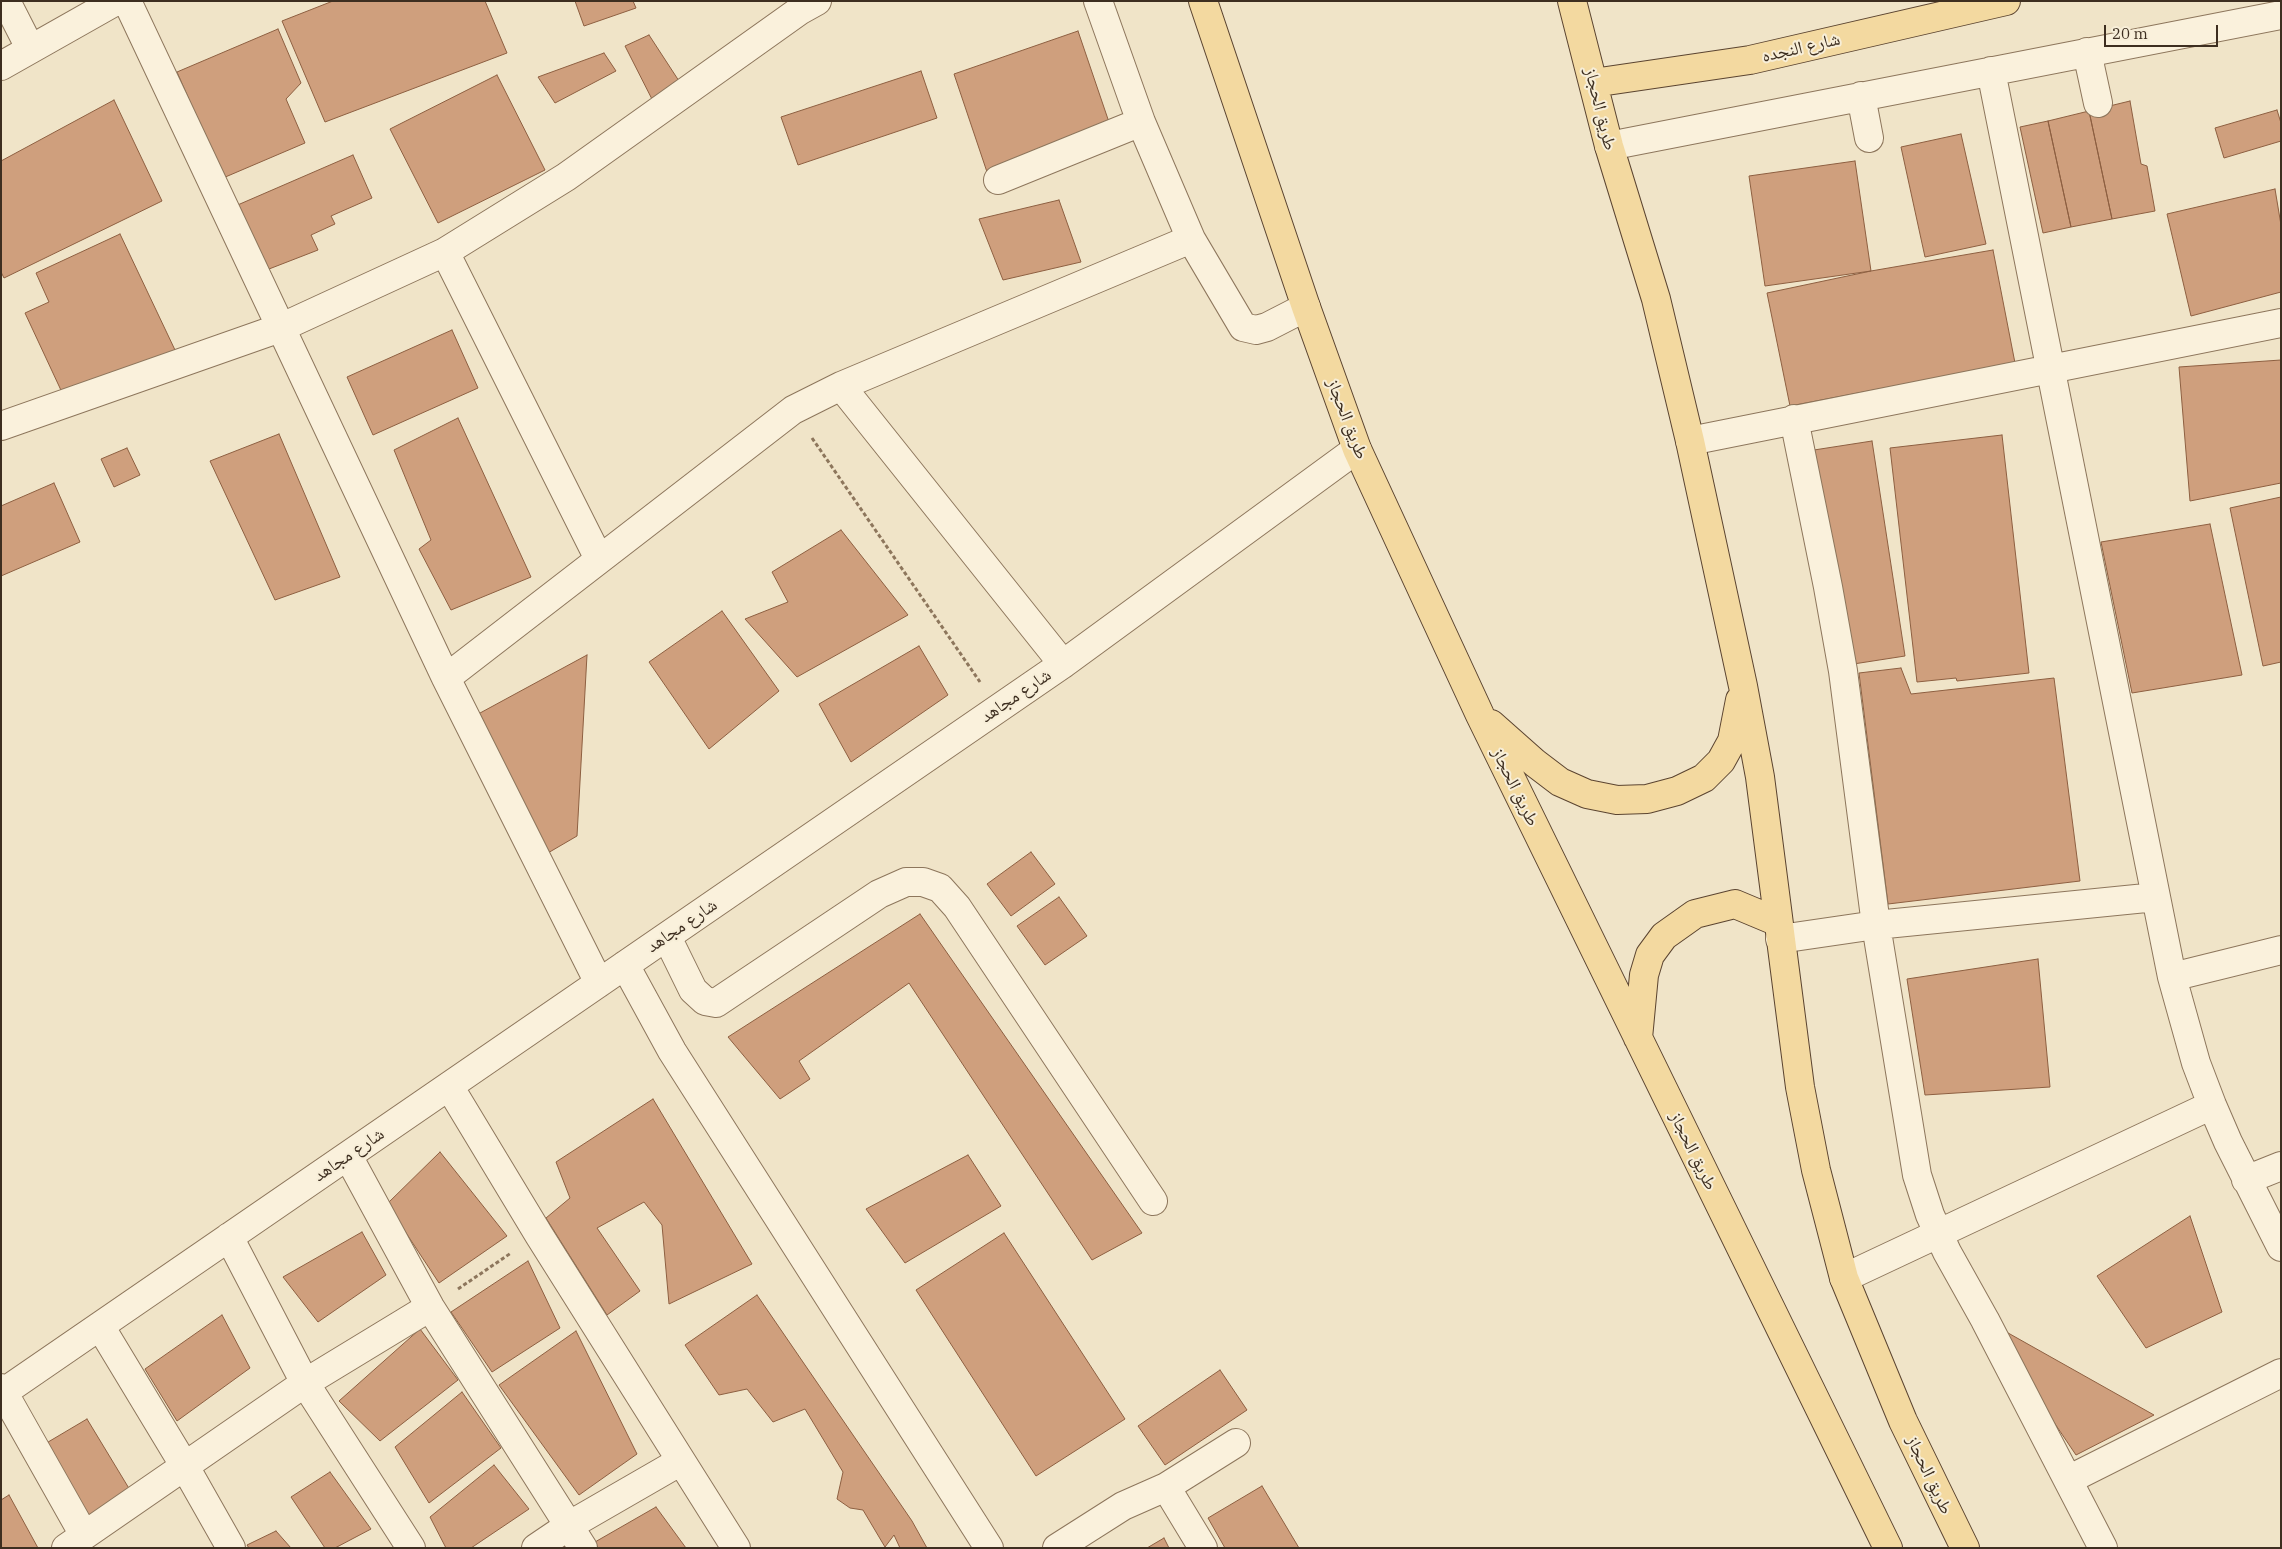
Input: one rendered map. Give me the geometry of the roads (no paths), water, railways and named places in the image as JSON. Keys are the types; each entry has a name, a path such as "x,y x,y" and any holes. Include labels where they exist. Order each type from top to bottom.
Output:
{"main road":[{"name":"طريق الحجاز","path":"1203,1 1306,307 1357,448 1480,715 1888,1548"},
{"name":"طريق الحجاز","path":"1572,1 1609,146 1656,299 1690,441 1743,686 1760,777 1800,1088 1816,1170 1844,1278 1903,1420 1965,1548"},
{"name":"شارع النجده","path":"1593,83 1740,62 2006,1"},
{"path":"1480,715 1535,764 1560,782 1587,794 1617,800 1648,799 1677,791 1704,778 1721,761 1732,741 1743,686"},
{"path":"1638,1038 1644,975 1650,955 1664,936 1695,914 1735,904 1779,930"}],"street":[{"path":"6,1 30,48"},
{"path":"1,66 116,1"},
{"path":"126,1 446,678 599,983"},
{"path":"1098,1 1141,122 1192,239 1243,327 1256,330 1267,327 1306,307"},
{"path":"1,426 280,328 445,252 566,177 803,4"},
{"path":"1609,146 2281,15"},
{"path":"2087,52 2098,103"},
{"path":"1991,71 2172,977 2196,1063 2212,1105 2246,1180 2281,1247"},
{"path":"1861,96 1869,138"},
{"path":"998,180 1141,122"},
{"path":"446,678 793,410 841,386 1192,239"},
{"path":"445,252 599,558"},
{"path":"1690,441 2281,323"},
{"path":"841,386 1063,664"},
{"path":"1794,419 1843,671 1876,925 1912,1154 1923,1196 1938,1235 1985,1320 2103,1548"},
{"name":"شارع مجاهد","path":"2,1391 100,1326 1063,664 1357,448"},
{"path":"667,937 693,990 705,1001 716,1003 879,894 906,882 923,882 940,888 957,908 1153,1201"},
{"path":"1779,930 1876,925 2156,897"},
{"path":"2172,977 2281,950"},
{"path":"624,965 672,1051 988,1548"},
{"path":"449,1086 539,1235 736,1548"},
{"path":"1844,1278 2212,1105"},
{"path":"348,1156 430,1307 576,1537"},
{"path":"2246,1180 2281,1166"},
{"path":"229,1237 305,1384 411,1548"},
{"path":"2,1391 75,1542 184,1465 305,1384 430,1307"},
{"path":"100,1326 184,1465 231,1548"},
{"path":"2068,1480 2281,1373"},
{"path":"1057,1548 1123,1506 1166,1486 1236,1443"},
{"path":"536,1548 576,1537 681,1461"},
{"path":"1166,1486 1203,1548"}]}
